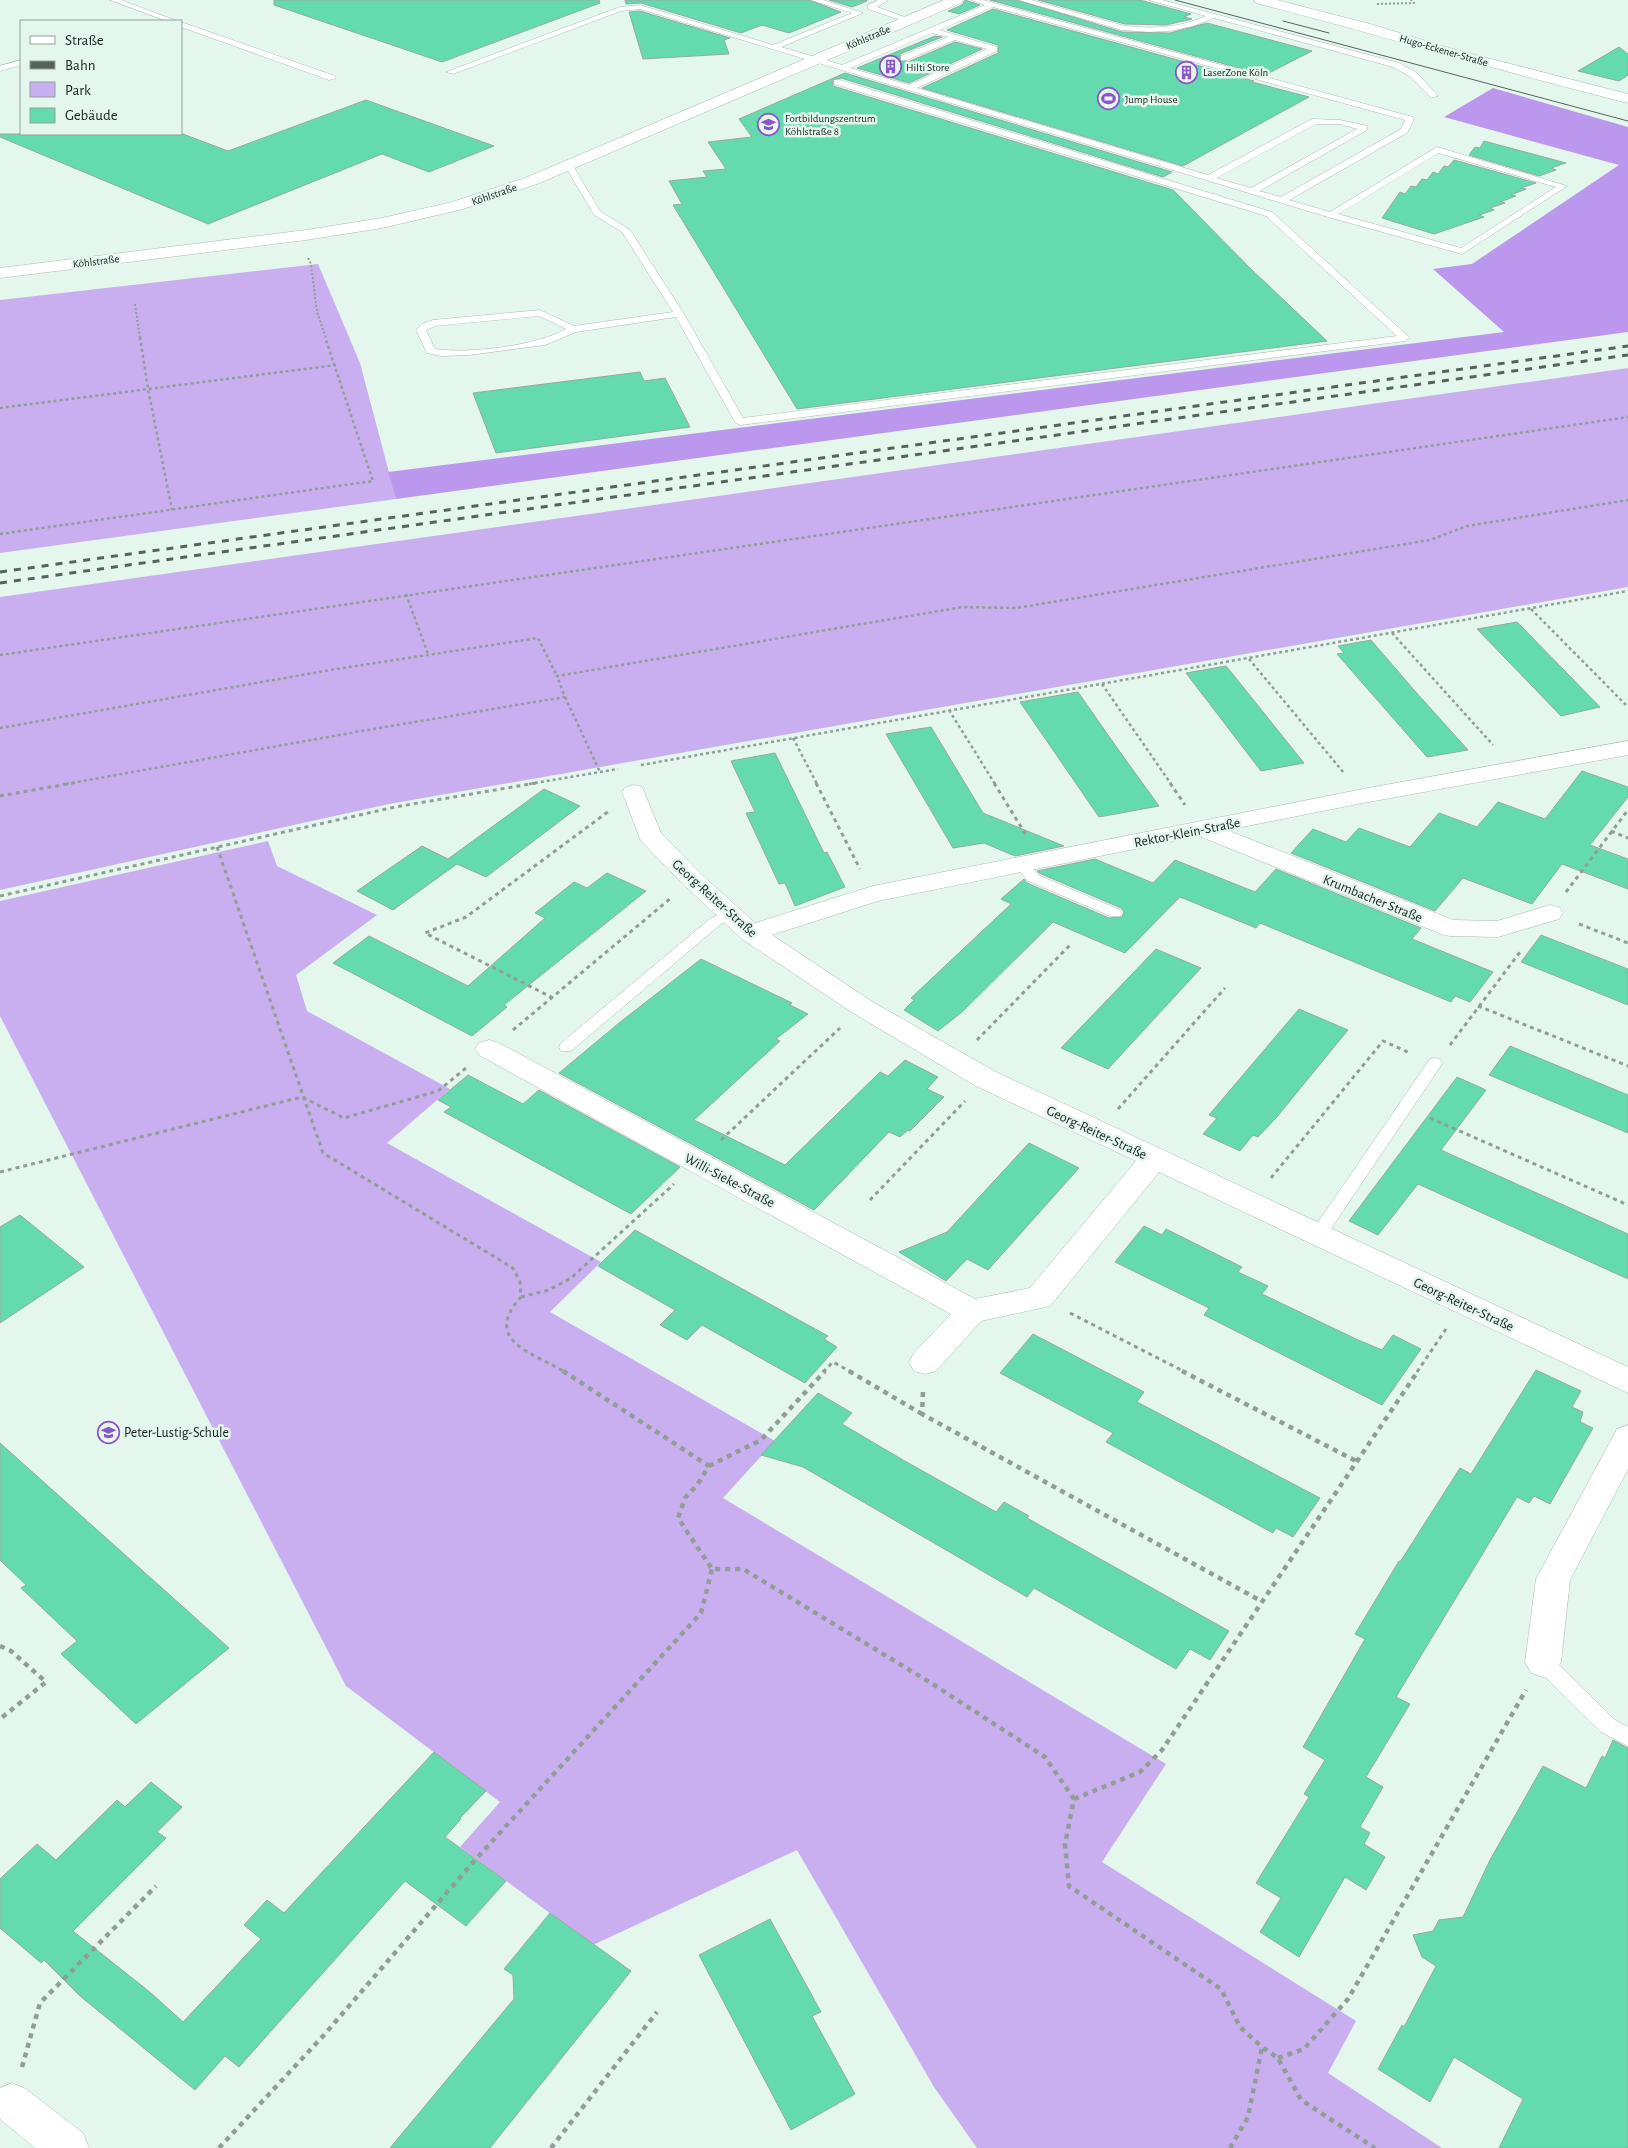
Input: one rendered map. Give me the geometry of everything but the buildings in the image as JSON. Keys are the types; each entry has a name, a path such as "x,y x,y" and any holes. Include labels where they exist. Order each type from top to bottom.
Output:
{"street":[{"name":"Köhlstraße","path":"0,273 300,237 364,227 466,203 499,193 956,0"},
{"name":"Hugo-Eckener-Straße","path":"1261,0 1459,55 1628,99"},
{"name":"Rektor-Klein-Straße","path":"741,924 873,894 1202,830 1363,796 1628,748"},
{"name":"Georg-Reiter-Straße","path":"634,792 650,836 741,924 862,1007 986,1079 1628,1381"},
{"name":"Krumbacher Straße","path":"1202,830 1450,928 1498,928 1550,913"},
{"name":"Willi-Sieke-Straße","path":"488,1049 972,1311"},
{"path":"925,1362 972,1311 1039,1298 1154,1159"},
{"path":"1543,1662 1553,1579 1628,1438"},
{"path":"12,2102 68,2148"}],"lane":[{"path":"114,0 170,20"},
{"path":"450,72 620,8 636,6 648,0"},
{"path":"774,47 859,13 815,0"},
{"path":"884,0 871,7 909,20"},
{"path":"975,0 1410,119 1404,131 1282,200"},
{"path":"1024,0 1125,28 1146,30 1176,30 1213,16"},
{"path":"1153,0 1396,65 1414,75 1434,96"},
{"path":"843,68 992,5"},
{"path":"636,6 1331,215 1462,251 1563,186 1437,150 1331,215"},
{"path":"151,20 161,17"},
{"path":"182,24 332,78"},
{"path":"910,88 994,49 932,30"},
{"path":"904,58 955,37"},
{"path":"0,69 20,62"},
{"path":"568,164 597,213 625,230 680,314 740,422 1404,338 1269,214 837,82"},
{"path":"1208,178 1315,120 1340,122 1364,128 1252,191"},
{"path":"573,329 540,313 433,323 421,330 431,350 448,353 542,343 559,337 573,329 680,314"},
{"path":"1031,862 1032,878 1115,914"},
{"path":"566,1047 716,921 741,924"},
{"path":"1318,1235 1436,1063"},
{"path":"1543,1662 1608,1726 1628,1737"}],"path":[{"path":"0,534 373,481 317,312 311,264 300,237"},
{"path":"135,304 148,389 172,510"},
{"path":"0,408 336,365"},
{"path":"0,655 406,594 1628,417"},
{"path":"557,676 962,607 1016,608 1430,540 1466,526 1628,500"},
{"path":"639,765 1628,592"},
{"path":"406,594 428,654"},
{"path":"1531,608 1628,707"},
{"path":"1392,632 1514,769"},
{"path":"0,728 134,703 428,654 538,638 600,772"},
{"path":"1249,658 1363,796"},
{"path":"1102,684 1202,830"},
{"path":"0,796 565,697"},
{"path":"949,710 1031,862"},
{"path":"793,738 873,894"},
{"path":"0,896 396,807 620,768"},
{"path":"553,998 425,934 466,917 634,792"},
{"path":"1611,831 1628,838"},
{"path":"217,847 323,1154 513,1268 520,1282 521,1297 510,1310 506,1327 514,1344 558,1368 709,1466"},
{"path":"1550,913 1628,943"},
{"path":"956,1061 1071,944"},
{"path":"1097,1132 1225,988"},
{"path":"1478,1006 1628,1066"},
{"path":"1250,1204 1383,1041 1436,1063"},
{"path":"870,1200 986,1079"},
{"path":"0,1172 302,1097"},
{"path":"1406,1107 1628,1205"},
{"path":"1039,1298 1356,1461"},
{"path":"1074,1799 1140,1772 1162,1750 1261,1601 1464,1304"},
{"path":"219,2148 324,2035 482,1853 701,1613 712,1569 678,1518 685,1498 709,1466 761,1440 833,1362 922,1414 1261,1601"},
{"path":"922,1414 925,1362"},
{"path":"712,1569 742,1569 931,1684 1045,1757 1074,1799 1065,1844 1069,1886 1220,1989 1240,2027 1262,2047 1278,2058 1301,2100 1375,2148"},
{"path":"0,1646 10,1651 46,1682 0,1719"},
{"path":"1278,2058 1304,2049 1348,1998 1543,1662"},
{"path":"12,2102 40,2004 156,1886"},
{"path":"551,2148 657,2012"},
{"path":"1230,2148 1248,2117 1262,2047"}],"green space":[{"path":"318,264 360,363 396,499 0,553 0,300"},
{"path":"1628,368 1628,587 389,804 0,890 0,597"},
{"path":"268,841 277,866 377,915 296,975 307,1011 450,1089 387,1143 601,1262 550,1312 775,1441 723,1498 1166,1764 1102,1862 1356,2021 1328,2073 1442,2148 977,2148 934,2087 797,1850 593,1945 460,1847 500,1802 346,1686 0,1016 0,901"}],"shaded area":[{"path":"1493,88 1628,127 1628,332 396,499 388,472 1504,332 1433,269 1472,264 1619,165 1444,117"}],"tram line":[{"path":"1175,0 1628,121"},
{"path":"1283,21 1329,33"}],"railway":[{"path":"0,572 1628,346"},
{"path":"0,583 1628,355"}],"place":[{"name":"Hilti Store","path":"890,67"},
{"name":"LaserZone Köln","path":"1187,72"},
{"name":"Jump House","path":"1109,99"},
{"name":"Fortbildungszentrum Köhlstraße 8","path":"769,124"},
{"name":"Peter-Lustig-Schule","path":"108,1432"}]}
